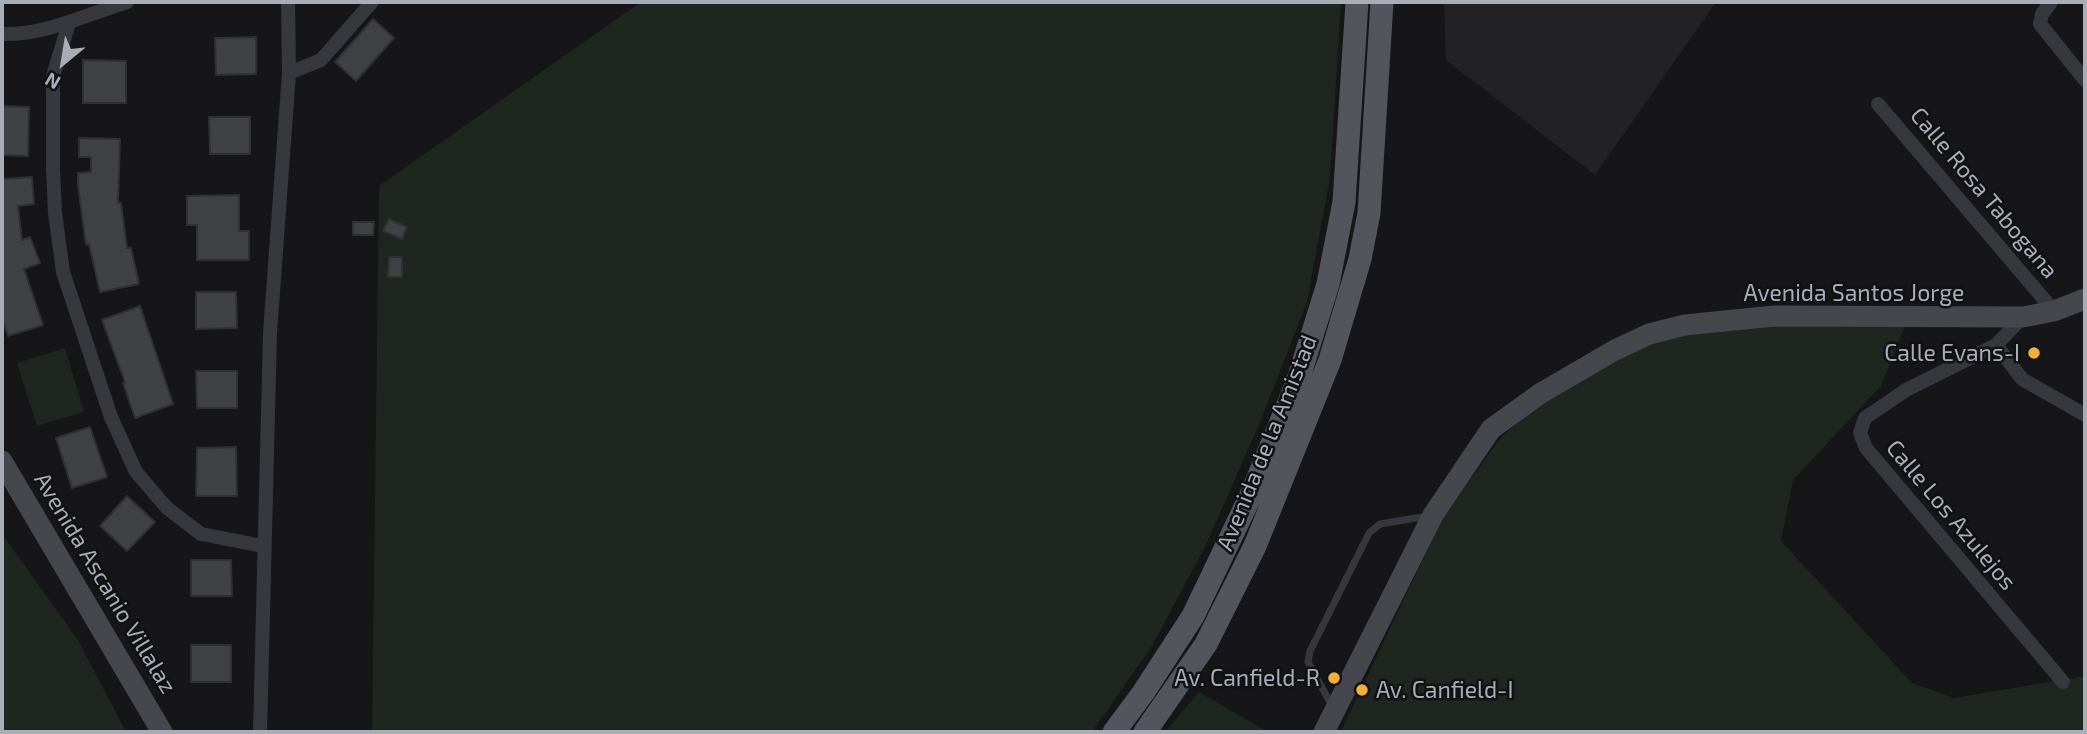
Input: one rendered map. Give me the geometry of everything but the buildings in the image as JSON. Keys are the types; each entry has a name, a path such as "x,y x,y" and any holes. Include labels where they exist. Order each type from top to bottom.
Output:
{"main road":[{"name":"Avenida de la Amistad","path":"1114,732 1193,616 1251,495 1298,380 1328,284 1344,202 1357,2"},
{"name":"Avenida de la Amistad","path":"1145,732 1206,644 1255,547 1330,360 1360,259 1369,213 1382,2"},
{"name":"Avenida Santos Jorge","path":"1324,732 1433,515 1491,429 1541,393 1615,350 1649,334 1685,325 1774,316 2023,317 2054,311 2085,299"},
{"name":"Avenida Ascanio Villalaz","path":"2,461 162,732"}],"street":[{"path":"2,34 24,35 69,23 127,2"},
{"path":"260,732 270,333 289,73 288,2"},
{"path":"289,73 321,61 372,2"},
{"path":"2051,2 2042,14 2040,24 2085,80"},
{"path":"69,23 53,76 55,213 63,272 111,417 136,472 167,509 201,534 263,546"},
{"name":"Calle Rosa Tabogana","path":"1878,104 2054,311"},
{"name":"Calle Los Azulejos","path":"2023,317 1996,345 1906,390 1865,418 1860,433 1866,448 2063,682"},
{"path":"1996,345 2022,379 2085,415"}],"lane":[{"path":"1335,711 1308,662 1310,651 1357,556 1369,533 1380,524 1433,515"}],"shaded area":[{"path":"641,2 1341,2 1330,178 1307,302 1261,420 1205,547 1152,646 1092,732 372,732 379,186"},
{"path":"1444,2 1716,2 1595,175 1446,60"},
{"path":"1743,325 1905,326 1881,386 1793,480 1781,541 1912,683 1954,698 2085,676 2085,732 1341,732 1443,517 1503,435 1545,399 1633,346"},
{"path":"65,348 84,412 37,426 17,363"},
{"path":"2,534 78,640 126,732 2,732"},
{"path":"1199,692 1268,732 1165,732"}],"place":[{"name":"Calle Evans-I","path":"2034,353"},
{"name":"Av. Canfield-R","path":"1334,678"},
{"name":"Av. Canfield-I","path":"1362,690"}]}
